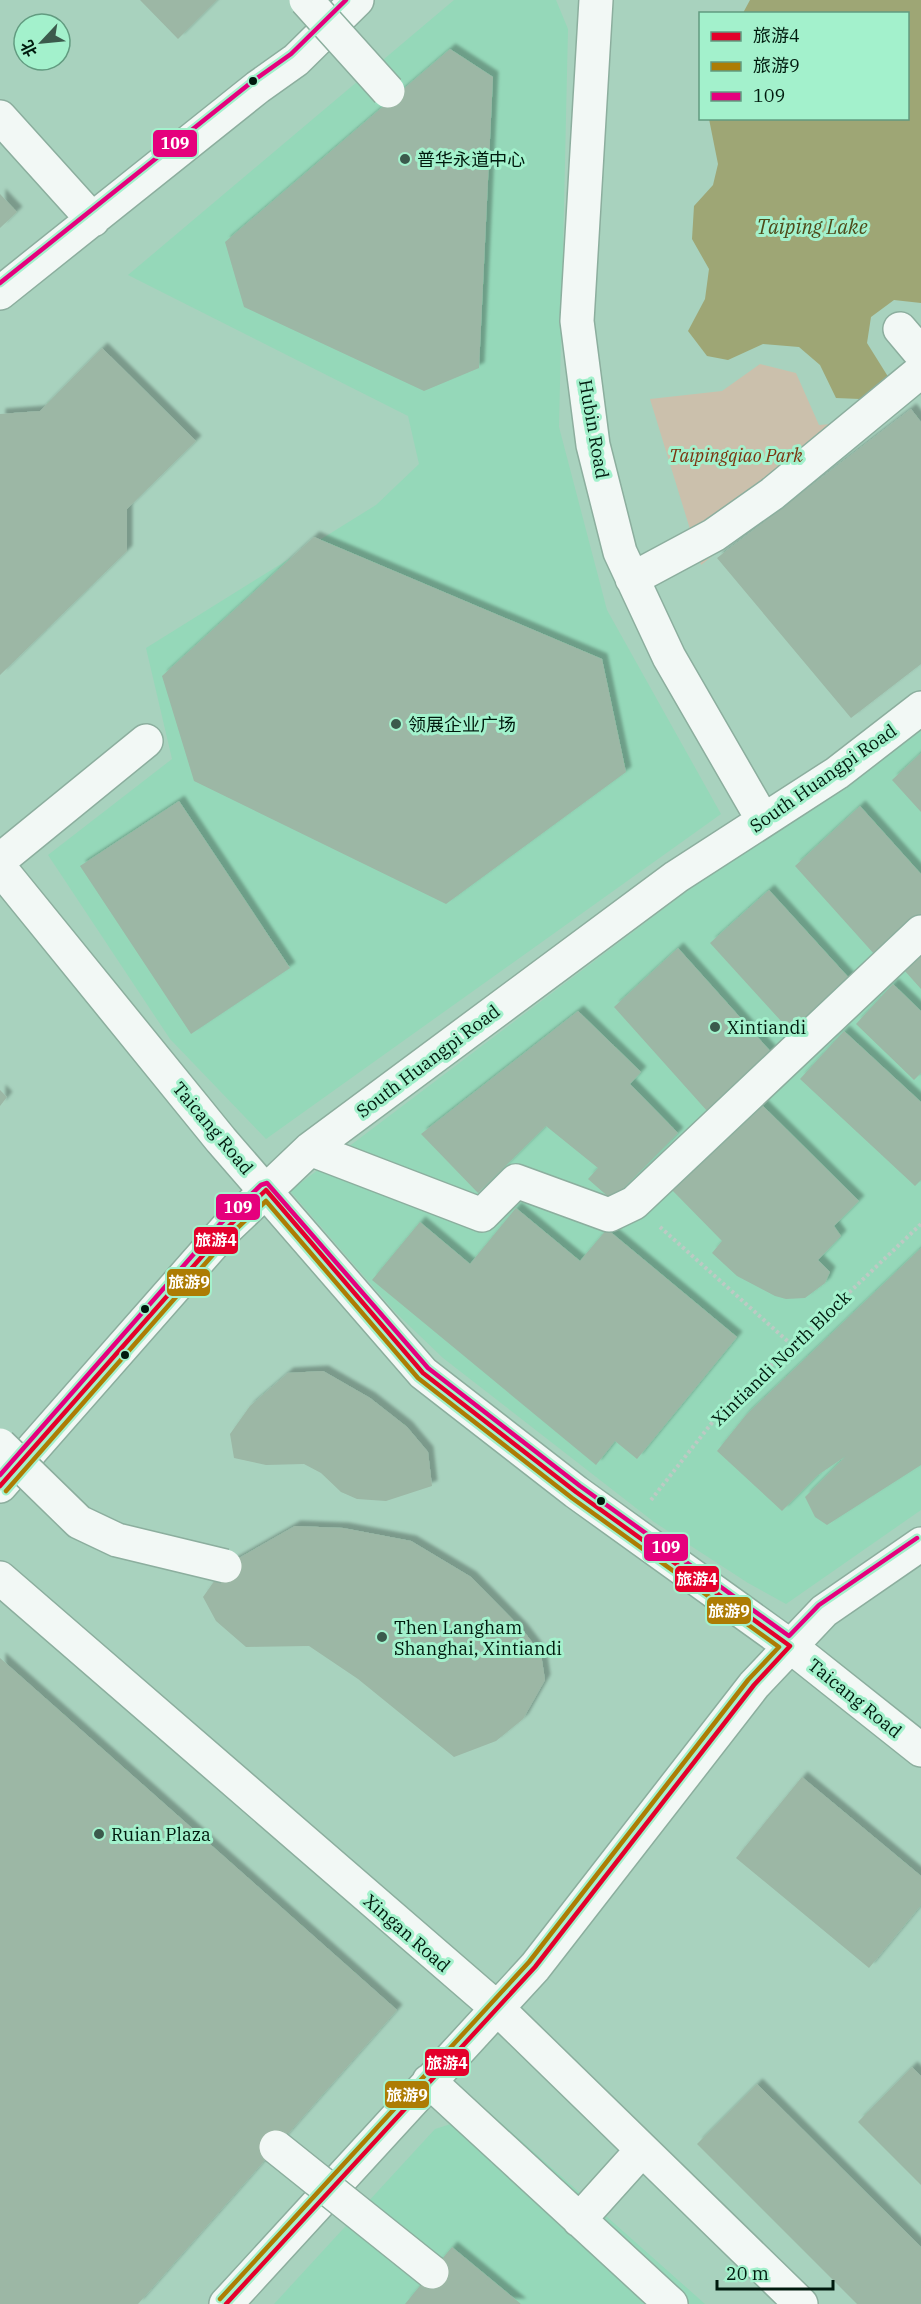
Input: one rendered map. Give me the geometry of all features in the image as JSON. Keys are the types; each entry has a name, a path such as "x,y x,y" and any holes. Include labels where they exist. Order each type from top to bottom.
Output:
{"street":[{"path":"306,0 388,91"},
{"path":"0,293 258,87 296,60 357,0"},
{"name":"Hubin Road","path":"596,0 577,321 593,445 620,552 632,579 669,657 763,820"},
{"path":"0,117 93,220"},
{"path":"900,329 921,354"},
{"path":"632,579 714,535 772,494 921,371"},
{"name":"South Huangpi Road","path":"0,1486 227,1228 310,1149 676,876 837,772 921,708"},
{"path":"0,860 146,741"},
{"name":"Taicang Road","path":"0,868 221,1140 423,1373 628,1529 790,1646 921,1750"},
{"path":"310,1149 482,1215 516,1181 609,1215 634,1203 921,932"},
{"path":"0,1445 79,1522 117,1540 225,1566"},
{"path":"226,2304 535,1967 754,1685 824,1611 921,1544"},
{"name":"Xingan Road","path":"0,1578 498,2009 801,2304"},
{"path":"429,2081 671,2304"},
{"path":"276,2147 432,2272"},
{"path":"579,2220 642,2150"}],"path":[{"path":"634,1203 793,1346"},
{"name":"Xintiandi North Block","path":"628,1529 726,1405 793,1346 921,1224"}],"shaded area":[{"name":"领展企业广场","path":"454,0 556,0 568,29 559,427 607,610 721,814 266,1139 170,1039 48,855 172,759 146,648 376,505 419,464 408,416 128,275"},
{"name":"Xintiandi","path":"921,721 921,1510 786,1604 748,1583 654,1522 443,1358 395,1312 290,1191 691,888"},
{"path":"489,2112 705,2304 274,2304 435,2129"}],"green space":[{"name":"Taipingqiao Park","path":"760,364 796,373 819,425 872,421 921,391 701,565 650,399 722,391"}],"water":[{"name":"Taiping Lake","path":"750,0 921,0 921,303 894,300 871,317 867,343 892,383 860,399 836,398 820,365 799,347 763,344 728,360 707,356 688,331 705,299 709,269 692,239 694,206 713,185 718,164 709,120 909,120 909,12 744,12"}],"building":[{"path":"140,0 217,0 178,39"},
{"name":"普华永道中心","path":"450,49 493,77 479,368 424,391 244,307 225,242"},
{"path":"0,194 17,212 0,228"},
{"path":"102,348 196,441 127,509 127,551 0,675 0,414 40,411"},
{"path":"911,409 921,422 921,664 851,718 717,558"},
{"name":"领展企业广场","path":"314,537 602,659 626,772 446,904 194,781 162,676"},
{"path":"921,753 921,812 892,780"},
{"path":"179,801 290,968 191,1034 80,866"},
{"path":"860,806 921,874 921,914 875,955 795,866"},
{"path":"769,890 850,979 791,1032 710,943"},
{"path":"678,948 772,1053 708,1112 614,1007"},
{"path":"921,954 921,989 904,970"},
{"path":"893,984 921,1011 921,1073 914,1080 856,1024"},
{"path":"578,1011 641,1072 630,1084 678,1133 612,1200 588,1179 598,1168 546,1126 478,1193 421,1134"},
{"path":"844,1031 921,1102 921,1180 915,1186 800,1079"},
{"path":"0,1090 7,1097 0,1106"},
{"path":"759,1102 859,1201 834,1226 841,1236 818,1260 830,1272 825,1283 805,1298 786,1299 775,1296 737,1276 712,1253 722,1241 670,1188"},
{"path":"516,1208 580,1261 607,1229 737,1337 637,1459 615,1441 596,1465 372,1280 420,1222 470,1264"},
{"path":"921,1248 921,1465 827,1525 815,1517 805,1497 846,1456 818,1475 782,1511 717,1451 746,1415"},
{"path":"323,1371 370,1398 407,1427 428,1452 432,1486 386,1501 357,1499 341,1492 321,1473 304,1464 266,1465 234,1458 230,1434 250,1406 288,1373"},
{"name":"Then Langham Shanghai, Xintiandi","path":"295,1526 343,1528 411,1541 471,1577 522,1629 541,1654 545,1680 523,1719 496,1741 454,1757 358,1679 309,1646 246,1647 216,1621 203,1597 225,1566"},
{"name":"Ruian Plaza","path":"0,1658 397,2010 138,2304 0,2304"},
{"path":"802,1777 921,1876 921,1905 869,1968 736,1858"},
{"path":"912,2067 921,2076 921,2185 858,2122"},
{"path":"757,2084 921,2247 921,2304 857,2304 697,2144"},
{"path":"452,2247 521,2304 405,2304"}],"transit line":[{"name":"109","path":"0,283 253,81 291,54 346,0"},
{"name":"109","path":"0,1475 221,1223 261,1185 267,1183 428,1368 580,1486 789,1636 819,1605 917,1538"},
{"name":"旅游4","path":"0,1486 227,1228 266,1190 423,1373 576,1492 790,1646 754,1685 535,1967 226,2304"},
{"name":"旅游9","path":"6,1491 232,1233 266,1201 418,1378 572,1498 779,1647 748,1680 529,1962 220,2299"}],"place":[{"name":"普华永道中心","path":"405,159"},
{"name":"领展企业广场","path":"396,724"},
{"name":"Xintiandi","path":"715,1027"},
{"name":"Then Langham Shanghai, Xintiandi","path":"382,1637"},
{"name":"Ruian Plaza","path":"99,1834"}]}
